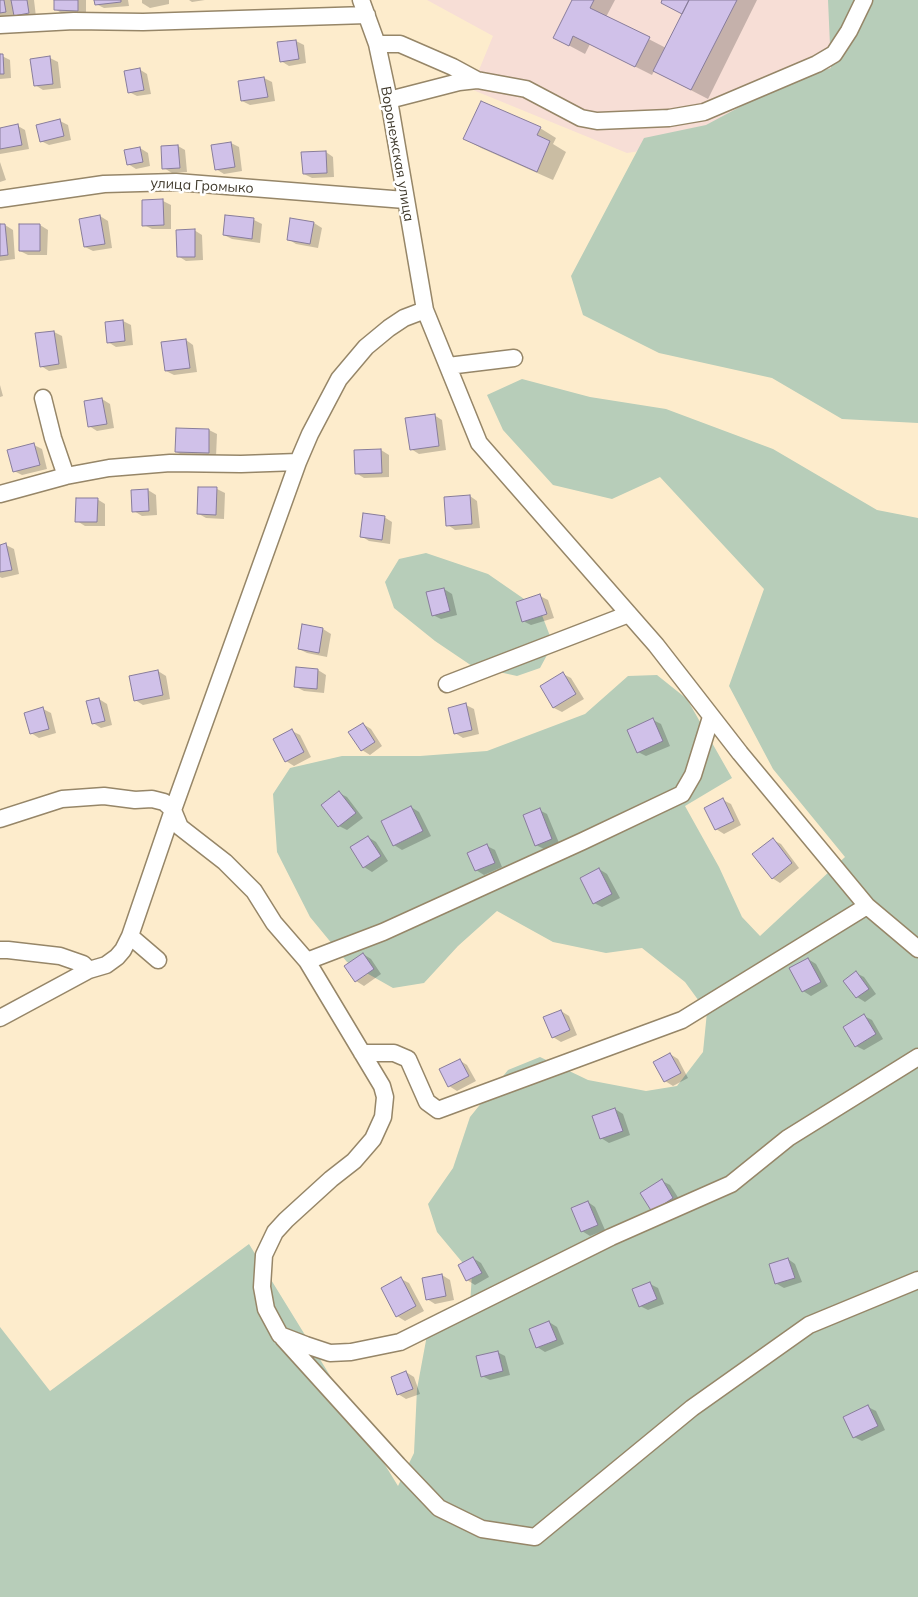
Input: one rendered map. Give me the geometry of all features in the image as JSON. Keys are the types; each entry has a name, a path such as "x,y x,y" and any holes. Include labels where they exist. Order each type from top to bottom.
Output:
{"street":[{"path":"389,100 459,82 477,80 526,89 581,118 597,121 669,118 704,112 817,64 834,54 849,31 864,0"},
{"path":"0,25 74,21 143,22 364,7"},
{"name":"Воронежская улица","path":"364,7 377,44 389,100 425,310 478,443 656,645 740,753 867,906 918,949"},
{"path":"377,44 400,44 453,67 477,80"},
{"name":"улица Громыко","path":"0,199 104,184 176,182 405,200"},
{"path":"0,1018 90,970 106,965 117,957 130,936 173,810 298,462 313,427 339,379 366,347 404,318 425,310"},
{"path":"448,366 514,358"},
{"path":"43,398 53,438 66,476"},
{"path":"0,494 66,476 109,468 170,463 241,464 298,462"},
{"path":"447,684 629,614"},
{"path":"307,961 383,932 682,794 693,775 711,717"},
{"path":"0,819 62,799 104,796 134,800 152,799 164,802 173,810 180,827 225,862 254,891 274,923 307,961 382,1086 385,1097 383,1117 374,1139 354,1160 324,1185 275,1232 264,1255 262,1287 266,1309 280,1335 391,1458 439,1508 482,1529 535,1538 692,1408 809,1325 918,1280"},
{"path":"362,1053 394,1053 408,1059 427,1102 438,1110 682,1020 867,906"},
{"path":"130,936 158,960"},
{"path":"0,950 60,956 83,964 90,970"},
{"path":"280,1335 306,1346 330,1353 351,1352 400,1342 611,1238 731,1184 788,1138 918,1056"}],"shaded area":[{"path":"427,0 918,0 915,110 627,153 473,90 493,36"}],"green space":[{"path":"828,0 918,0 918,423 842,419 772,378 659,353 583,315 571,276 644,138 706,125 792,79 831,68"},
{"path":"522,379 590,397 666,409 773,449 877,510 918,518 918,1597 0,1597 0,1327 50,1391 249,1244 398,1486 414,1453 417,1389 427,1335 470,1305 472,1274 437,1232 428,1204 453,1168 470,1117 508,1070 540,1057 588,1080 646,1091 677,1086 703,1052 707,1012 685,982 642,948 606,953 553,942 497,911 458,946 424,983 393,988 347,962 310,917 277,852 273,794 290,768 342,756 420,756 487,751 585,714 628,676 657,675 687,699 732,778 685,806 719,867 742,917 760,936 845,857 773,769 729,686 764,589 660,477 612,499 553,485 503,430 487,395"},
{"path":"426,553 488,574 540,610 553,644 540,668 517,676 472,666 435,641 394,608 385,582 399,559"}],"building":[{"path":"0,0 4,0 6,12 0,13"},
{"path":"11,0 27,0 29,13 14,16"},
{"path":"54,0 78,0 78,11 54,10"},
{"path":"94,0 121,0 121,2 95,5"},
{"path":"572,0 594,0 590,8 650,37 635,67 573,36 569,46 553,38"},
{"path":"662,0 689,0 682,14 661,3"},
{"path":"689,0 737,0 691,90 653,71"},
{"path":"296,40 299,59 280,62 277,42"},
{"path":"0,54 3,54 4,74 0,74"},
{"path":"50,56 53,84 34,86 30,59"},
{"path":"140,68 144,90 128,93 124,71"},
{"path":"264,77 268,97 241,101 238,81"},
{"path":"481,101 541,127 537,135 550,141 537,172 463,139"},
{"path":"60,119 64,136 40,142 36,125"},
{"path":"18,124 22,145 0,149 0,128"},
{"path":"231,142 235,167 215,170 211,145"},
{"path":"178,145 180,168 162,169 161,146"},
{"path":"140,147 143,162 127,165 124,150"},
{"path":"326,151 327,173 303,174 301,152"},
{"path":"163,199 164,225 142,226 142,200"},
{"path":"100,215 105,244 84,247 79,219"},
{"path":"225,215 254,218 252,239 223,235"},
{"path":"290,218 314,222 310,244 287,240"},
{"path":"0,224 5,224 8,255 0,256"},
{"path":"19,224 40,224 40,251 19,251"},
{"path":"195,229 195,257 177,257 176,230"},
{"path":"123,320 125,341 107,343 105,322"},
{"path":"54,331 59,364 40,367 35,333"},
{"path":"186,339 190,368 165,371 161,342"},
{"path":"102,398 107,424 88,427 84,401"},
{"path":"435,414 439,446 410,450 405,418"},
{"path":"176,428 209,429 209,453 175,452"},
{"path":"34,443 40,465 13,472 7,450"},
{"path":"381,449 382,473 355,474 354,450"},
{"path":"198,487 217,487 216,515 197,514"},
{"path":"148,489 149,511 132,512 131,490"},
{"path":"470,495 472,524 446,526 444,497"},
{"path":"76,498 98,498 97,522 75,522"},
{"path":"363,513 385,516 382,540 360,537"},
{"path":"6,543 12,570 0,572 0,545"},
{"path":"444,588 450,611 432,616 426,592"},
{"path":"540,594 547,614 522,622 516,602"},
{"path":"302,624 323,628 319,653 298,649"},
{"path":"296,667 318,669 317,689 294,687"},
{"path":"158,670 163,695 134,701 129,676"},
{"path":"563,672 576,694 553,708 540,686"},
{"path":"99,698 105,721 92,724 86,701"},
{"path":"466,703 472,730 454,734 448,708"},
{"path":"43,707 49,729 30,734 24,713"},
{"path":"653,718 663,741 637,753 627,730"},
{"path":"363,723 375,742 361,751 348,732"},
{"path":"292,729 304,752 285,762 273,739"},
{"path":"339,791 356,813 338,827 321,805"},
{"path":"723,798 734,821 715,830 704,808"},
{"path":"411,806 423,831 393,846 381,821"},
{"path":"540,808 552,839 535,846 523,815"},
{"path":"368,836 381,856 363,868 350,847"},
{"path":"773,838 792,863 772,879 752,854"},
{"path":"487,844 495,863 475,871 467,853"},
{"path":"599,868 612,894 593,904 580,878"},
{"path":"363,953 374,969 355,982 344,966"},
{"path":"808,958 821,982 802,992 789,968"},
{"path":"856,971 869,989 856,998 843,981"},
{"path":"561,1010 570,1030 552,1038 543,1017"},
{"path":"864,1014 876,1034 855,1047 843,1027"},
{"path":"670,1053 681,1073 664,1082 653,1062"},
{"path":"460,1059 469,1076 448,1087 439,1069"},
{"path":"615,1108 623,1131 600,1139 592,1116"},
{"path":"662,1179 673,1198 652,1212 640,1193"},
{"path":"588,1201 598,1225 581,1232 571,1208"},
{"path":"473,1257 482,1273 466,1281 458,1265"},
{"path":"788,1258 795,1278 775,1284 769,1264"},
{"path":"442,1274 446,1296 426,1300 422,1278"},
{"path":"401,1277 416,1306 396,1317 381,1288"},
{"path":"650,1282 657,1299 639,1307 632,1289"},
{"path":"549,1321 557,1340 536,1348 529,1329"},
{"path":"498,1351 503,1371 481,1377 476,1356"},
{"path":"406,1371 413,1389 397,1395 391,1377"},
{"path":"868,1405 878,1426 853,1438 843,1417"}]}
